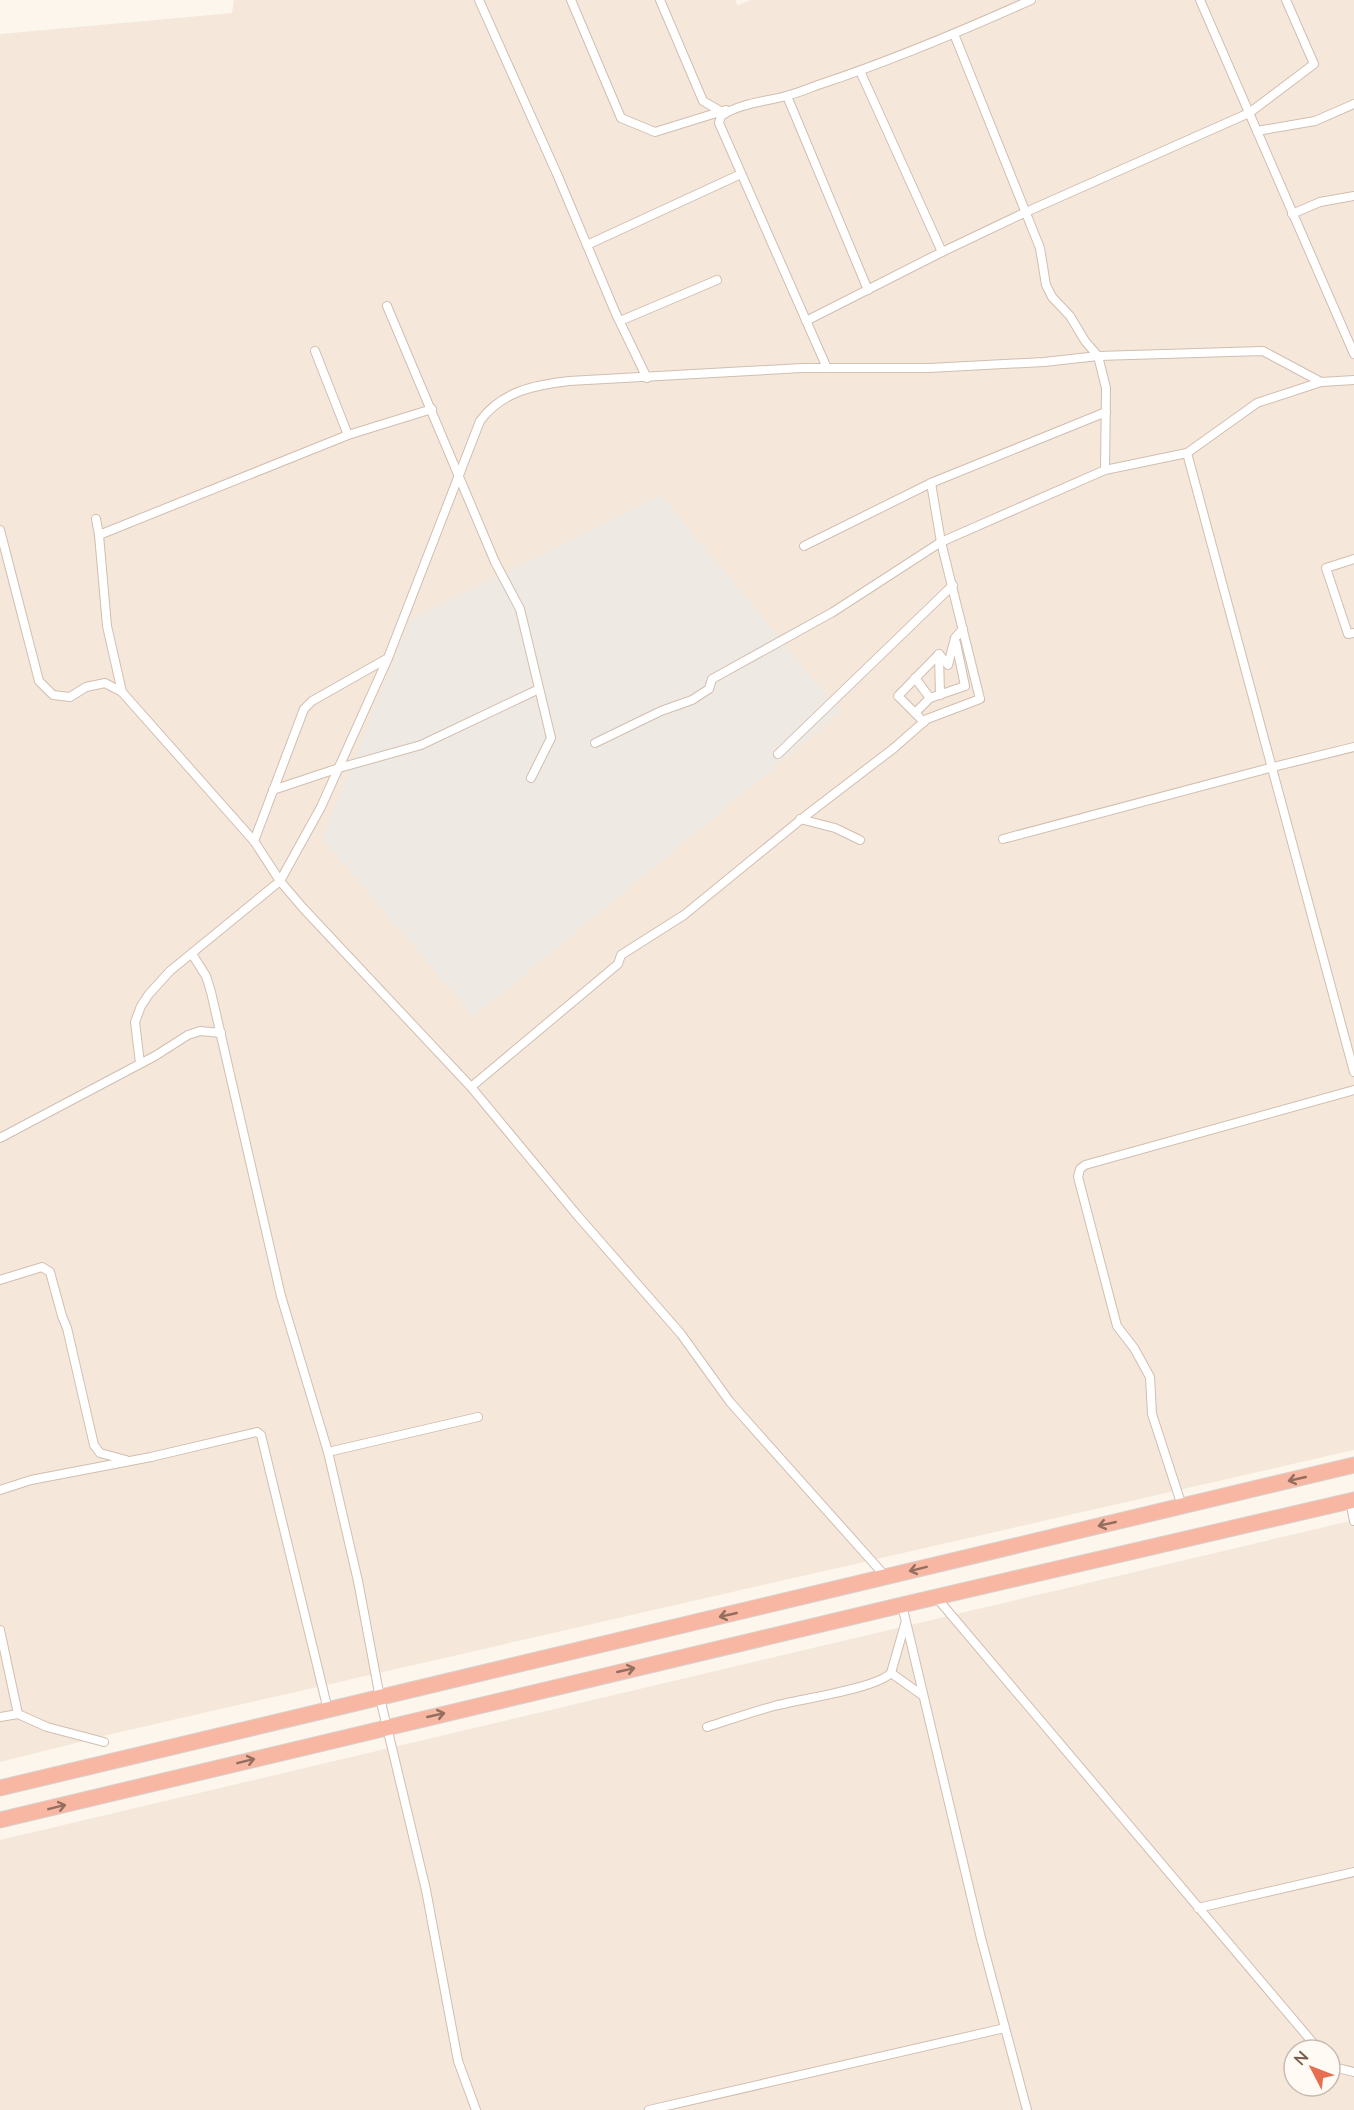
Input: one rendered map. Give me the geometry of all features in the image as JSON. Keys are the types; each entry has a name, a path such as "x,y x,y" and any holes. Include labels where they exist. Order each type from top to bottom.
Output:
{"highway":[{"path":"0,1788 1354,1465"},
{"path":"0,1820 902,1605 1352,1501"}],"street":[{"path":"478,0 647,378"},
{"path":"571,0 621,118 655,132 740,106 787,96 860,71 954,34 1031,0"},
{"path":"660,0 704,101 722,112"},
{"path":"1200,0 1354,354"},
{"path":"806,321 1026,212 1249,113 1314,64 1286,0"},
{"path":"954,34 1040,248 1046,285 1052,297 1070,316 1085,341 1098,356 1106,388 1105,470"},
{"path":"860,71 942,252"},
{"path":"787,96 868,290"},
{"path":"1257,131 1315,121 1354,104"},
{"path":"740,106 721,116 719,123 827,368"},
{"path":"587,245 741,174"},
{"path":"1292,214 1320,202 1354,196"},
{"path":"620,321 717,280"},
{"path":"387,306 495,562 520,609 552,738 531,778"},
{"path":"315,351 348,435"},
{"path":"140,1063 135,1022 149,994 170,971 280,881 321,807 388,658 480,421 488,411 513,393 539,384 754,370 929,368 1044,362 1098,356 1263,351 1321,382"},
{"path":"595,743 661,711 692,700 710,689 712,679 833,612 941,542 1105,470 1187,453 1257,403 1321,382 1354,380"},
{"path":"99,535 348,435 432,410"},
{"path":"804,546 930,483 1106,412"},
{"path":"1187,453 1354,1072"},
{"path":"471,1087 618,964 621,955 684,915 800,819 894,748 927,719 980,699 941,542 930,483"},
{"path":"96,519 107,626 122,692"},
{"path":"0,530 39,681 53,695 70,697 86,687 105,683 122,692 254,841 280,881 303,908 471,1087 577,1215 681,1334 730,1402 886,1577"},
{"path":"1354,559 1326,567 1348,634 1354,633"},
{"path":"778,754 953,585"},
{"path":"939,654 948,665 955,638 963,629"},
{"path":"915,713 930,698 965,686 955,638"},
{"path":"924,722 898,696 939,654"},
{"path":"939,654 940,695"},
{"path":"254,841 304,709 312,701 388,658"},
{"path":"915,678 930,698"},
{"path":"273,790 339,768 421,745 539,689"},
{"path":"1003,839 1354,747"},
{"path":"800,819 835,828 861,840"},
{"path":"192,954 206,976 281,1296 328,1452 358,1581 380,1698 426,1890 458,2061 476,2110"},
{"path":"0,1138 155,1056 188,1035 200,1031 221,1034"},
{"path":"1182,1506 1152,1414 1150,1377 1134,1348 1118,1326 1078,1177 1080,1169 1085,1165 1354,1090"},
{"path":"0,1280 42,1267 50,1272 67,1329 94,1445 100,1452 129,1460"},
{"path":"328,1452 478,1417"},
{"path":"0,1490 32,1480 151,1457 254,1431 261,1435 328,1710"},
{"path":"1352,1501 1354,1521"},
{"path":"936,1597 1309,2038"},
{"path":"902,1605 981,1938 1027,2110"},
{"path":"707,1727 775,1706 869,1684 887,1677 891,1672 905,1623"},
{"path":"0,1630 18,1714"},
{"path":"891,1672 922,1695"},
{"path":"0,1717 18,1714 47,1727 104,1742"},
{"path":"1198,1908 1354,1872"},
{"path":"649,2110 1005,2028"}],"shaded area":[{"path":"234,0 735,0 738,5 751,0 1354,0 1354,1450 120,1732 0,1762 0,34 232,13"},
{"path":"661,495 841,712 474,1017 322,838 410,620"},
{"path":"1354,1520 1354,2110 0,2110 0,1840"}]}
